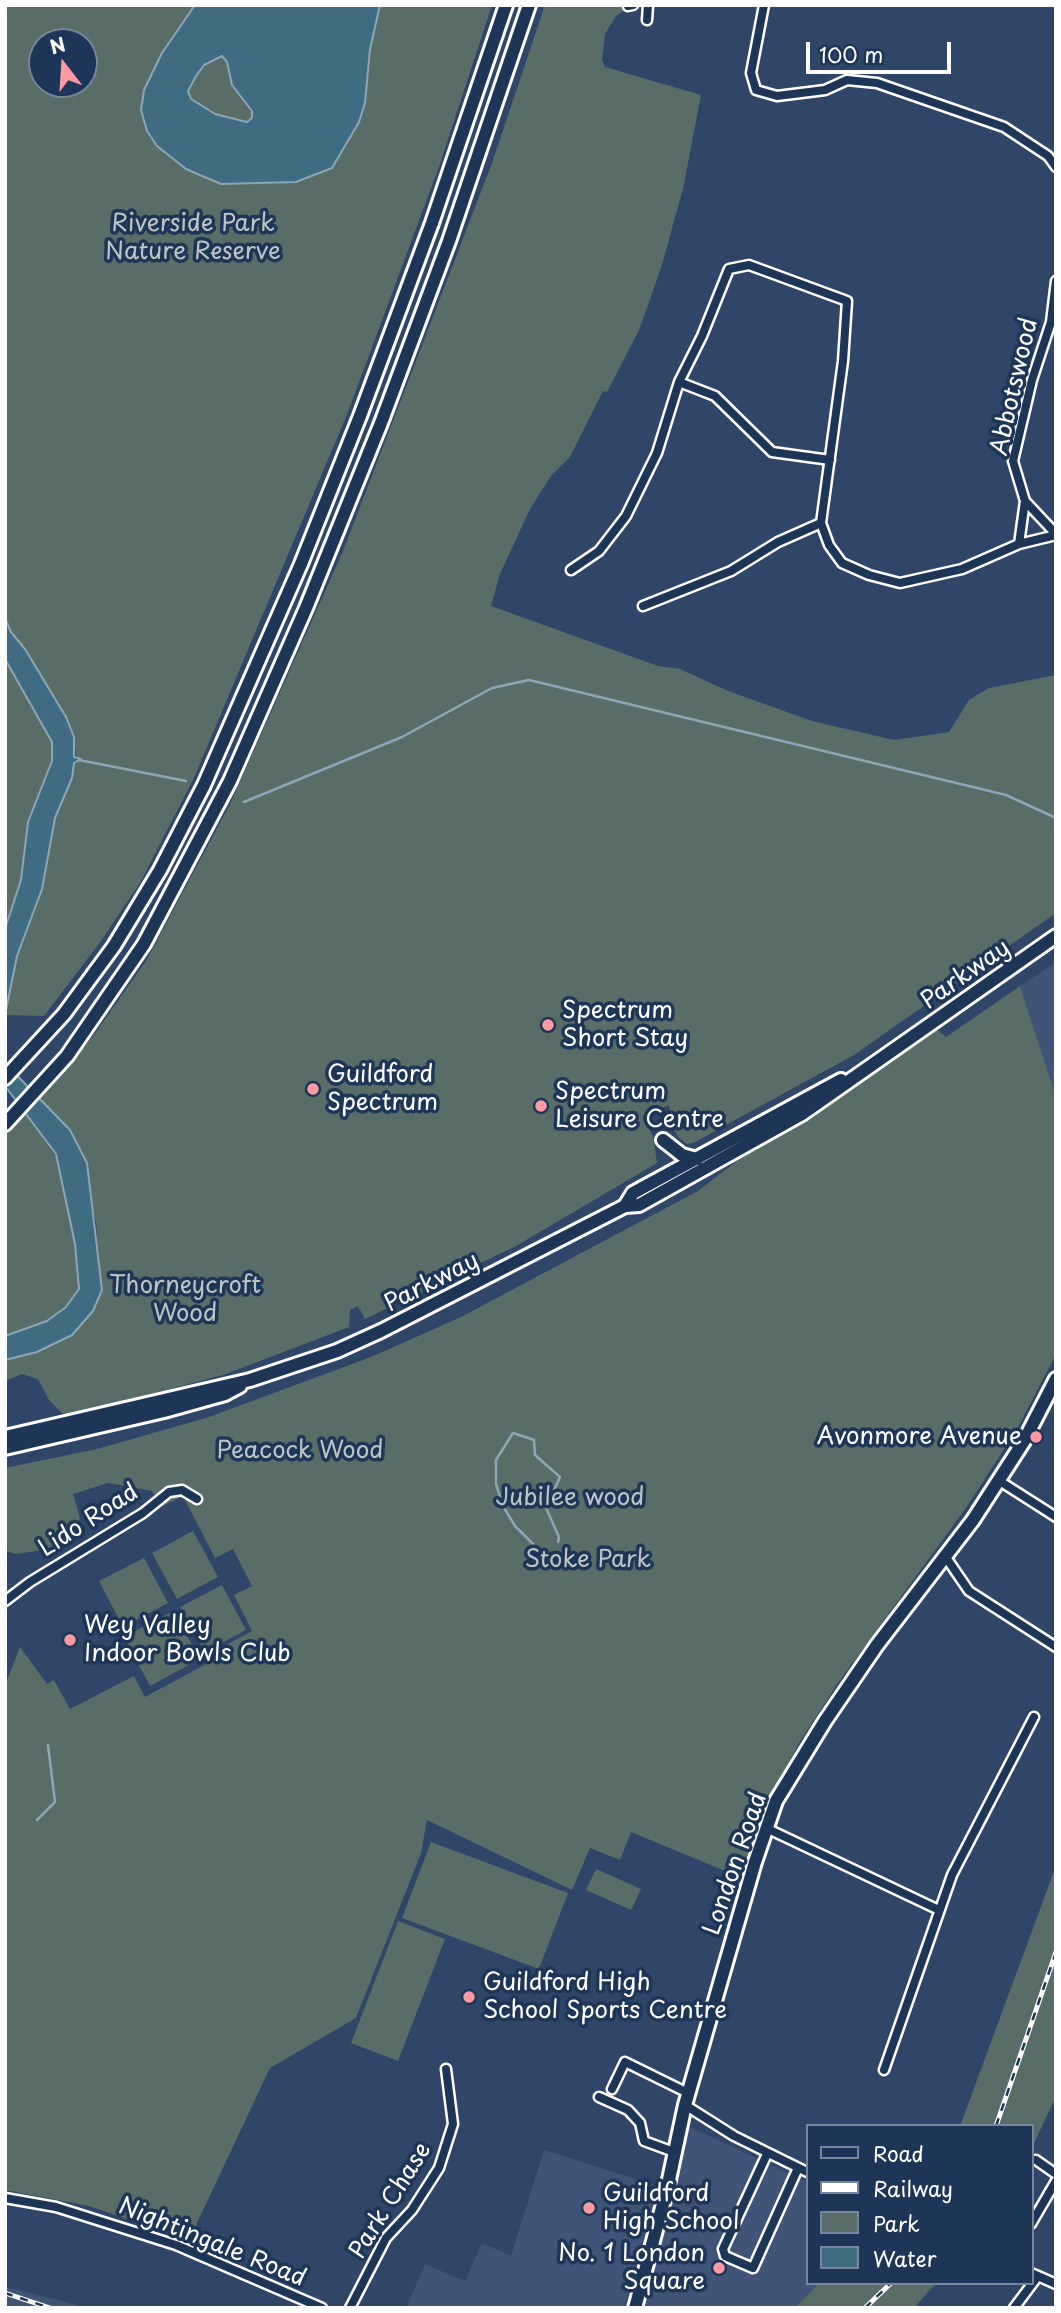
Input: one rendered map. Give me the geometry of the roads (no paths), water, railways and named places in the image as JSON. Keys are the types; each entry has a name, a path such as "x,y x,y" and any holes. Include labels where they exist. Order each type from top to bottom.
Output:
{"main road":[{"path":"5,1078 46,1034 94,975 134,916 183,828 233,723 360,416 423,247 506,5"},
{"path":"6,1120 45,1077 101,1006 144,944 230,781 306,608 415,333 529,5"},
{"name":"Parkway","path":"5,1437 250,1380 337,1351 381,1332 625,1206 639,1205 802,1114 1056,936"},
{"name":"Parkway","path":"625,1206 633,1194 899,1047"},
{"path":"663,1140 682,1155 697,1159"},
{"name":"London Road","path":"635,2308 686,2099 776,1801 825,1721 877,1645 945,1556 1024,1441 1052,1396 1056,1379"},
{"name":"Parkway","path":"5,1448 225,1394 250,1380"}],"street":[{"path":"647,20 648,5"},
{"path":"764,5 751,73 756,90 777,96 825,90 847,80 877,83 1004,127 1048,156 1056,167"},
{"path":"571,570 599,551 626,516 657,453 679,382 702,336 729,269 749,265 847,300 843,361 821,523 778,541 731,571 643,606"},
{"name":"Abbotswood","path":"1019,544 1025,501 1013,461 1032,380 1051,322 1056,281"},
{"path":"679,382 715,396 772,452 830,460"},
{"name":"Abbotswood","path":"821,523 829,545 842,563 869,575 900,583 962,569 1019,544 1056,534 1025,501"},
{"path":"998,1480 1056,1517"},
{"name":"Lido Road","path":"5,1601 30,1582 143,1513 169,1492 182,1490 197,1499"},
{"path":"945,1556 970,1591 1056,1647"},
{"path":"884,2070 952,1875 1034,1717"},
{"path":"766,1828 939,1910"},
{"path":"612,2089 625,2062 686,2099 767,2154 806,2172"},
{"name":"Park Chase","path":"350,2308 386,2238 412,2210 439,2168 453,2124 446,2069"},
{"path":"599,2097 628,2110 640,2123 644,2141 674,2152"},
{"path":"767,2154 723,2249 725,2256 753,2268 798,2168"},
{"path":"1037,2160 1056,2174"},
{"path":"1033,2221 1056,2182"},
{"name":"Nightingale Road","path":"5,2198 56,2207 176,2245 322,2308"},
{"path":"1035,2274 1056,2284"},
{"path":"1014,2308 1028,2285"}],"water":[{"path":"195,5 380,5 370,49 365,103 359,122 332,168 296,182 221,184 186,169 157,146 147,131 141,110 144,90 162,53","holes":["222,56 227,62 232,85 252,111 252,118 247,122 215,114 191,99 188,91 204,65"]},
{"path":"5,618 11,632 25,649 66,717 74,737 74,757 81,759 74,763 72,778 55,818 42,889 17,956 5,1015 5,929 21,880 28,822 52,761 52,742 5,659"},
{"path":"5,1063 70,1130 87,1163 102,1290 93,1311 72,1335 37,1352 5,1360 5,1336 47,1321 66,1307 79,1289 75,1244 56,1154 5,1086"}],"waterway":[{"path":"244,802 402,737 492,688 529,680 1006,795 1056,818"},
{"path":"79,760 186,781"},
{"path":"544,1555 515,1526 503,1506 496,1484 496,1460 513,1433 534,1440 535,1455 560,1477 546,1508 559,1537 558,1542"},
{"path":"37,1820 55,1802 48,1745"}],"railway":[{"path":"997,2124 1056,1952"},
{"path":"865,2308 889,2285"},
{"path":"5,2293 50,2308"}],"place":[{"name":"Spectrum Short Stay","path":"548,1025"},
{"name":"Guildford Spectrum","path":"313,1089"},
{"name":"Spectrum Leisure Centre","path":"541,1106"},
{"name":"Avonmore Avenue","path":"1036,1437"},
{"name":"Wey Valley Indoor Bowls Club","path":"70,1640"},
{"name":"Guildford High School Sports Centre","path":"469,1997"},
{"name":"Guildford High School","path":"589,2208"},
{"name":"No. 1 London Square","path":"719,2268"}],"park label":[{"name":"Riverside Park Nature Reserve","path":"193,238"},
{"name":"Thorneycroft Wood","path":"185,1300"},
{"name":"Peacock Wood","path":"300,1451"},
{"name":"Jubilee wood","path":"570,1498"},
{"name":"Stoke Park","path":"588,1560"}]}
